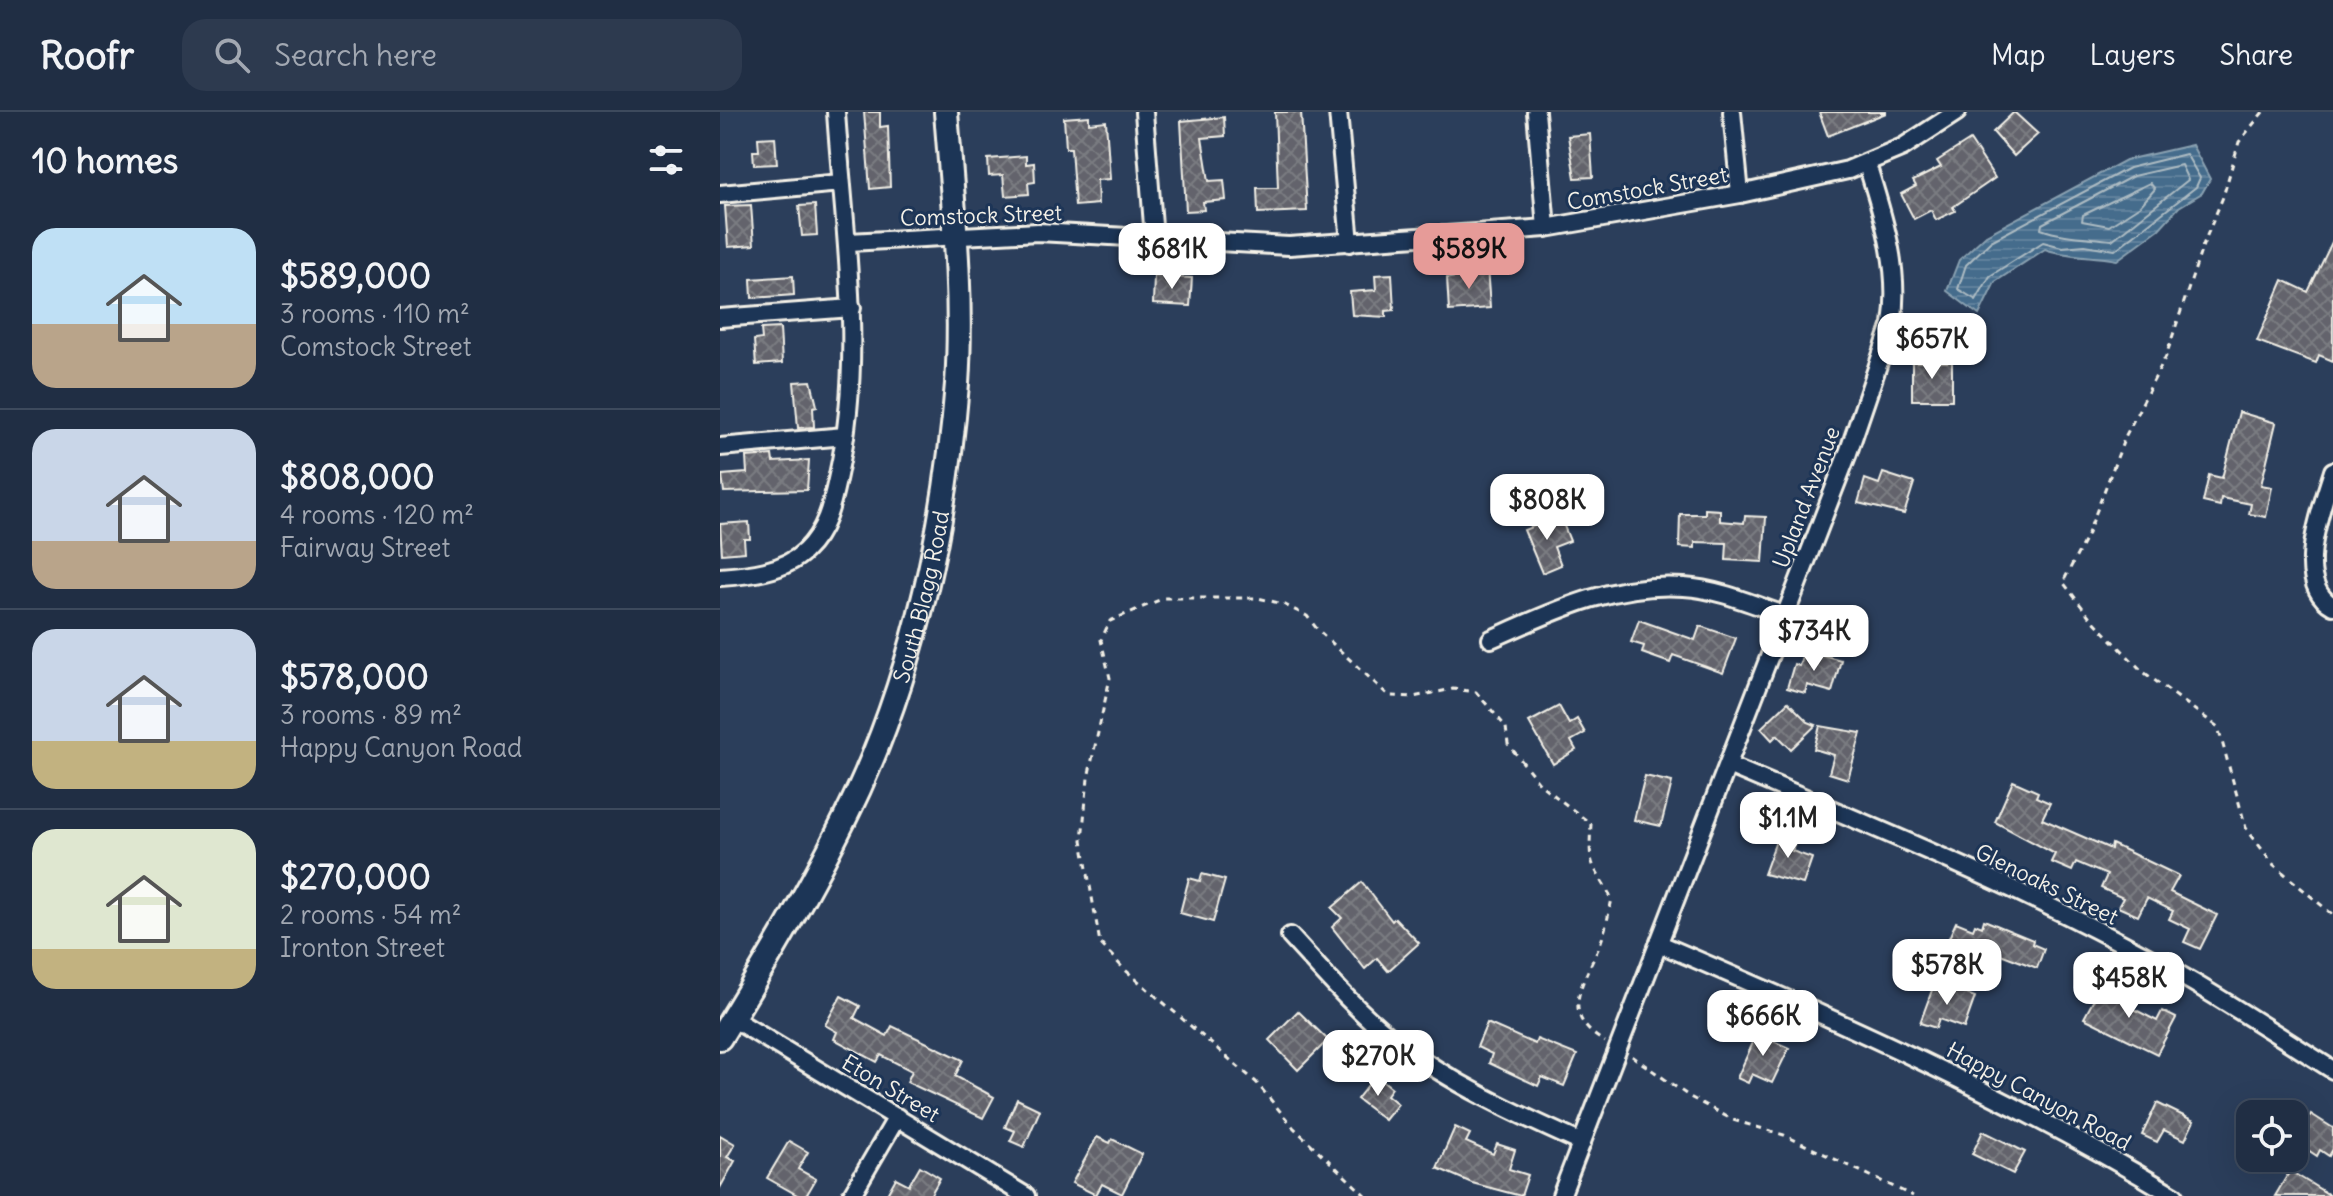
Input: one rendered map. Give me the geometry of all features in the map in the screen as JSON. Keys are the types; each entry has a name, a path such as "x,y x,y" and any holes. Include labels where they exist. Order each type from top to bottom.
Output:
{"main road":[{"name":"South Blagg Road","path":"720,1038 804,897 855,797 884,727 912,639 936,539 957,381 956,236 946,112"}],"street":[{"path":"720,577 774,569 804,553 820,534 830,513 845,436 852,371 849,242 836,112"},
{"path":"1144,112 1154,238"},
{"path":"1338,112 1350,243"},
{"path":"1536,112 1546,228"},
{"path":"1732,112 1740,194"},
{"name":"Comstock Street","path":"849,242 1038,232 1289,246 1546,228 1740,194 1867,164 1903,147 1957,112"},
{"name":"Upland Avenue","path":"1561,1196 1582,1143 1611,1045 1660,944 1848,453 1892,324 1895,304 1892,253 1867,164"},
{"path":"720,194 841,183"},
{"path":"720,318 852,308"},
{"path":"720,447 845,436"},
{"path":"2333,471 2312,551 2317,589 2333,606"},
{"path":"1491,639 1600,594 1636,587 1685,587 1718,593 1784,615"},
{"name":"Glenoaks Street","path":"1728,765 1903,840 2100,933 2193,983 2333,1070"},
{"path":"1290,936 1346,997 1393,1039 1444,1075 1582,1143"},
{"name":"Happy Canyon Road","path":"1660,944 1931,1063 2099,1151 2175,1196"},
{"name":"Eton Street","path":"732,1018 1026,1196"},
{"path":"851,1196 897,1117"}],"path":[{"path":"2263,112 2239,142 2223,197 2203,245 2166,356 2125,437 2087,536 2063,582 2089,616 2142,671 2218,727 2246,828 2273,864 2333,915"},
{"path":"1366,1196 1293,1127 1256,1082 1123,968 1100,943 1082,840 1088,778 1110,678 1101,640 1110,621 1164,598 1258,598 1283,604 1307,616 1389,696 1413,697 1453,689 1476,692 1488,702 1506,727 1508,744 1541,785 1591,824 1586,847 1596,877 1612,899 1600,946 1578,994 1577,1009 1585,1026 1611,1045 1651,1067 1690,1097 1733,1120 1784,1135 1913,1196"}],"water":[{"path":"2192,145 2210,179 2202,193 2179,207 2159,229 2117,260 2045,249 1995,282 1979,315 1947,291 1959,260 1986,235 2126,160"}],"building":[{"path":"864,112 880,112 880,127 888,126 890,187 870,189"},
{"path":"1275,112 1301,112 1307,211 1258,213 1257,188 1278,188"},
{"path":"1819,112 1886,112 1886,113 1828,136"},
{"path":"2014,112 2038,134 2014,156 1993,132"},
{"path":"1089,116 1089,123 1106,121 1110,179 1097,180 1098,204 1075,206 1071,148 1066,148 1064,118"},
{"path":"1224,117 1225,136 1202,138 1209,181 1224,180 1226,200 1203,202 1204,210 1186,211 1181,121"},
{"path":"1590,134 1593,177 1575,178 1568,136"},
{"path":"775,137 777,164 754,165 753,151 759,151 758,138"},
{"path":"1970,140 1995,178 1953,207 1955,211 1936,220 1931,210 1914,219 1901,194 1916,186 1913,181 1941,167 1937,161"},
{"path":"1026,156 1026,164 1034,163 1035,182 1028,183 1029,194 1005,196 1003,175 989,176 988,159"},
{"path":"751,205 754,245 728,247 725,206"},
{"path":"815,205 817,235 802,236 799,206"},
{"path":"2333,240 2333,361 2319,355 2316,363 2257,341 2283,280 2308,292"},
{"path":"1487,267 1490,308 1449,311 1447,278 1470,276 1470,268"},
{"path":"1392,274 1394,310 1386,311 1386,317 1352,315 1350,292 1376,290 1375,275"},
{"path":"793,276 794,295 752,298 751,279"},
{"path":"1154,276 1192,278 1190,306 1153,304"},
{"path":"780,328 782,363 756,365 754,340 762,339 761,329"},
{"path":"1912,362 1952,362 1952,400 1912,400"},
{"path":"811,381 817,406 813,407 814,427 798,428 794,382"},
{"path":"2239,412 2276,423 2261,485 2272,487 2266,517 2249,514 2251,504 2221,498 2220,506 2203,502 2209,475 2222,478"},
{"path":"772,455 773,462 809,460 807,490 724,492 722,475 747,473 746,457"},
{"path":"1883,473 1914,483 1904,514 1858,503 1865,479 1879,484"},
{"path":"1705,509 1720,510 1720,521 1744,523 1745,516 1766,517 1763,562 1726,560 1727,543 1695,542 1695,548 1679,547 1680,514 1705,514"},
{"path":"1560,516 1570,541 1554,547 1561,565 1542,573 1524,530"},
{"path":"749,522 750,539 744,539 745,552 722,554 720,524"},
{"path":"1639,620 1695,640 1700,626 1736,638 1723,673 1673,655 1670,663 1642,653 1644,646 1631,642"},
{"path":"1804,650 1841,660 1832,692 1807,685 1805,693 1787,688 1794,664 1799,666"},
{"path":"1788,702 1808,722 1816,725 1791,749 1777,735 1772,740 1761,728"},
{"path":"1559,706 1569,724 1577,719 1585,733 1571,741 1576,750 1553,764 1529,722"},
{"path":"1820,726 1861,733 1848,779 1829,773 1834,755 1814,749"},
{"path":"1645,776 1672,782 1661,826 1634,820"},
{"path":"2013,781 2038,792 2036,797 2050,803 2042,819 2111,849 2112,844 2179,876 2170,892 2217,915 2200,949 2184,942 2190,929 2169,919 2173,911 2147,898 2138,916 2118,907 2123,898 2101,888 2107,875 2076,862 2072,871 2051,862 2055,854 1995,822"},
{"path":"1780,830 1798,836 1792,851 1812,858 1803,884 1764,874"},
{"path":"1202,874 1225,880 1213,922 1180,913 1189,878 1200,881"},
{"path":"1362,882 1392,921 1395,918 1419,943 1388,971 1377,958 1365,969 1332,927 1342,918 1332,908"},
{"path":"1984,920 2033,940 2032,944 2044,949 2037,968 1990,950 1984,965 1959,954 1963,947 1948,940 1956,922 1973,929 1975,924 1982,927"},
{"path":"1935,982 1975,997 1964,1028 1939,1019 1936,1028 1920,1023"},
{"path":"2120,988 2134,995 2128,1006 2157,1021 2162,1011 2176,1018 2157,1054 2084,1018 2099,990 2115,998"},
{"path":"841,996 860,1006 854,1018 887,1036 892,1026 963,1060 955,1076 994,1097 983,1118 907,1082 912,1071 881,1055 877,1062 834,1039 837,1032 825,1025"},
{"path":"1298,1011 1328,1040 1298,1070 1269,1040"},
{"path":"1487,1023 1535,1044 1537,1039 1577,1055 1564,1086 1542,1077 1538,1086 1489,1063 1492,1054 1477,1047"},
{"path":"1760,1027 1776,1034 1773,1041 1789,1048 1772,1083 1752,1074 1748,1083 1737,1078"},
{"path":"1376,1075 1392,1088 1387,1095 1398,1104 1385,1120 1357,1099"},
{"path":"1017,1099 1040,1110 1024,1147 1010,1141 1015,1131 1005,1127"},
{"path":"2157,1103 2194,1121 2185,1140 2164,1130 2157,1142 2142,1135"},
{"path":"2311,1114 2333,1128 2333,1149 2329,1156 2320,1150 2317,1156 2308,1150 2308,1119"},
{"path":"1455,1127 1470,1134 1466,1142 1493,1154 1497,1144 1515,1150 1509,1169 1528,1175 1521,1196 1472,1183 1437,1168"},
{"path":"1983,1131 2025,1152 2013,1174 1972,1154"},
{"path":"720,1135 735,1144 727,1157 735,1161 720,1188"},
{"path":"1097,1137 1110,1143 1112,1139 1142,1154 1122,1194 1102,1184 1096,1195 1072,1183"},
{"path":"789,1141 808,1152 798,1169 816,1179 806,1196 799,1196 767,1178"},
{"path":"920,1166 940,1178 930,1196 886,1196 896,1178 909,1185"},
{"path":"2292,1172 2331,1196 2275,1196"}]}
